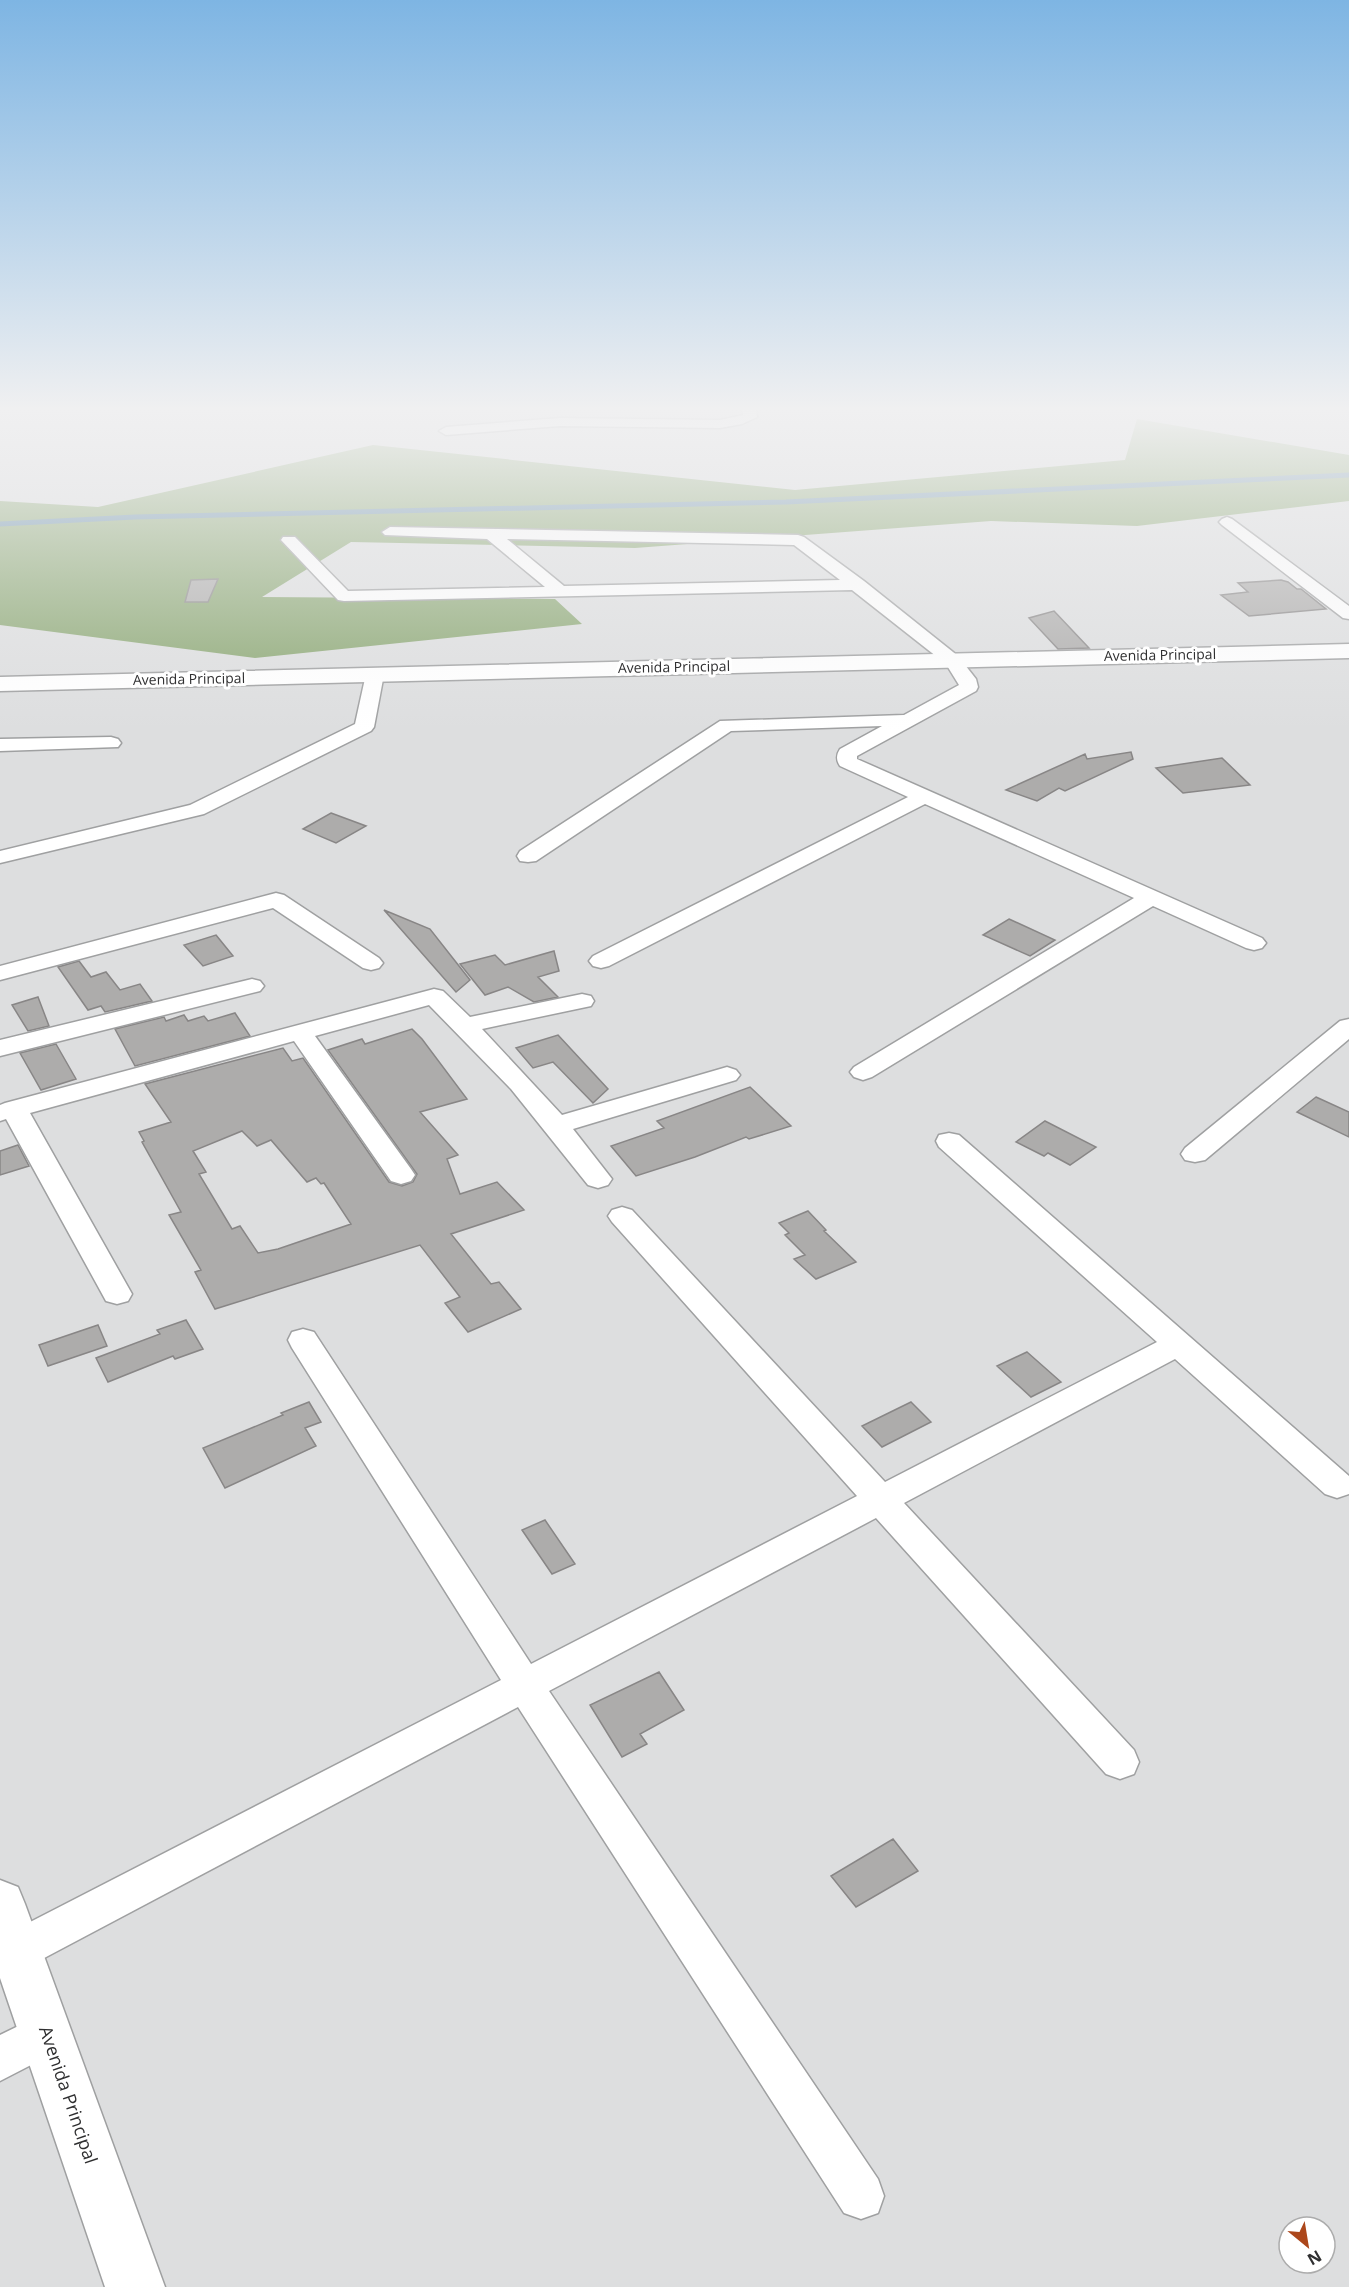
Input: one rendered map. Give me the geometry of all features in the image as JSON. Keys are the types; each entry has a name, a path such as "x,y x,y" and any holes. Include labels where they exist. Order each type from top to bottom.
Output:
{"street":[{"path":"1227,522 1349,614"},
{"path":"390,532 788,538 804,543 952,660 967,680 969,687 847,753 847,762 1254,943"},
{"path":"490,533 560,591"},
{"path":"289,540 344,596 858,585"},
{"name":"Avenida Principal","path":"0,684 1349,651"},
{"path":"0,857 197,810 364,727 375,674"},
{"path":"528,856 728,725 909,719"},
{"path":"0,745 111,743"},
{"path":"601,961 923,797"},
{"path":"863,1072 1152,897"},
{"path":"0,973 276,900 371,963"},
{"path":"0,1048 252,986"},
{"path":"117,1294 7,1111 434,996 466,1025 558,1125 598,1179"},
{"path":"466,1025 582,1001"},
{"path":"1195,1154 1349,1026"},
{"path":"299,1031 401,1175"},
{"path":"558,1125 727,1075"},
{"path":"950,1141 1337,1485"},
{"path":"622,1216 1120,1762"},
{"path":"303,1340 525,1686 861,2196"},
{"path":"8,1928 525,1686 1179,1344"},
{"name":"Avenida Principal","path":"8,1928 135,2287"},
{"path":"0,2059 47,2034"}],"green space":[{"path":"0,516 1224,516 1137,526 991,521 635,548 351,542 262,597 555,599 582,624 255,658 0,625"}],"building":[{"path":"218,579 208,602 185,602 191,580"},
{"path":"1281,580 1301,589 1326,609 1249,616 1221,595 1248,592 1238,583"},
{"path":"1054,611 1089,648 1058,649 1029,618"},
{"path":"1131,752 1133,759 1065,791 1059,788 1037,801 1006,790 1085,754 1087,759"},
{"path":"1222,758 1250,785 1183,793 1156,768"},
{"path":"331,813 366,826 336,843 303,829"},
{"path":"384,910 430,929 470,980 456,992"},
{"path":"1009,919 1055,940 1030,956 983,935"},
{"path":"216,935 233,956 203,966 184,945"},
{"path":"554,951 559,971 538,977 558,997 534,1002 508,987 485,995 460,964 495,955 505,965"},
{"path":"79,961 91,977 106,972 120,990 140,984 152,1001 105,1012 101,1006 88,1010 58,967"},
{"path":"38,997 49,1026 28,1031 12,1005"},
{"path":"235,1013 250,1036 135,1066 115,1029 164,1017 166,1021 184,1015 188,1021 204,1016 208,1021"},
{"path":"412,1029 467,1099 420,1112 458,1155 447,1159 460,1194 497,1182 524,1210 451,1234 491,1284 499,1282 521,1309 468,1332 445,1303 460,1297 420,1245 215,1309 195,1272 201,1270 169,1215 181,1212 142,1142 144,1141 139,1132 171,1122 145,1084 283,1048 292,1061 303,1058 389,1182 402,1186 413,1182 417,1174 328,1050 362,1039 365,1044","holes":["242,1131 257,1146 271,1140 307,1182 316,1178 321,1184 324,1183 351,1224 278,1249 258,1253 240,1226 232,1229 199,1174 206,1172 193,1151"]},
{"path":"558,1035 608,1089 593,1103 553,1062 533,1068 516,1048"},
{"path":"56,1044 76,1079 41,1090 20,1053"},
{"path":"750,1087 791,1126 749,1139 746,1137 695,1157 636,1176 611,1146 664,1128 657,1121"},
{"path":"1316,1097 1349,1112 1349,1137 1297,1112"},
{"path":"1045,1121 1096,1147 1070,1165 1048,1153 1044,1156 1016,1142"},
{"path":"18,1145 29,1166 0,1175 0,1151"},
{"path":"808,1211 826,1230 824,1231 856,1262 816,1279 794,1259 805,1255 785,1235 789,1233 779,1223"},
{"path":"186,1320 203,1349 175,1359 173,1356 108,1382 96,1358 160,1334 157,1330"},
{"path":"98,1325 107,1346 48,1366 39,1345"},
{"path":"1027,1352 1061,1382 1031,1397 997,1366"},
{"path":"309,1402 321,1422 305,1428 316,1446 225,1488 203,1448"},
{"path":"911,1402 931,1422 882,1447 862,1426"},
{"path":"545,1520 575,1564 552,1574 522,1530"},
{"path":"659,1672 684,1710 640,1734 647,1744 622,1757 590,1705"},
{"path":"893,1839 918,1871 856,1907 831,1876"}],"waterway":[{"path":"0,524 190,516"}]}
